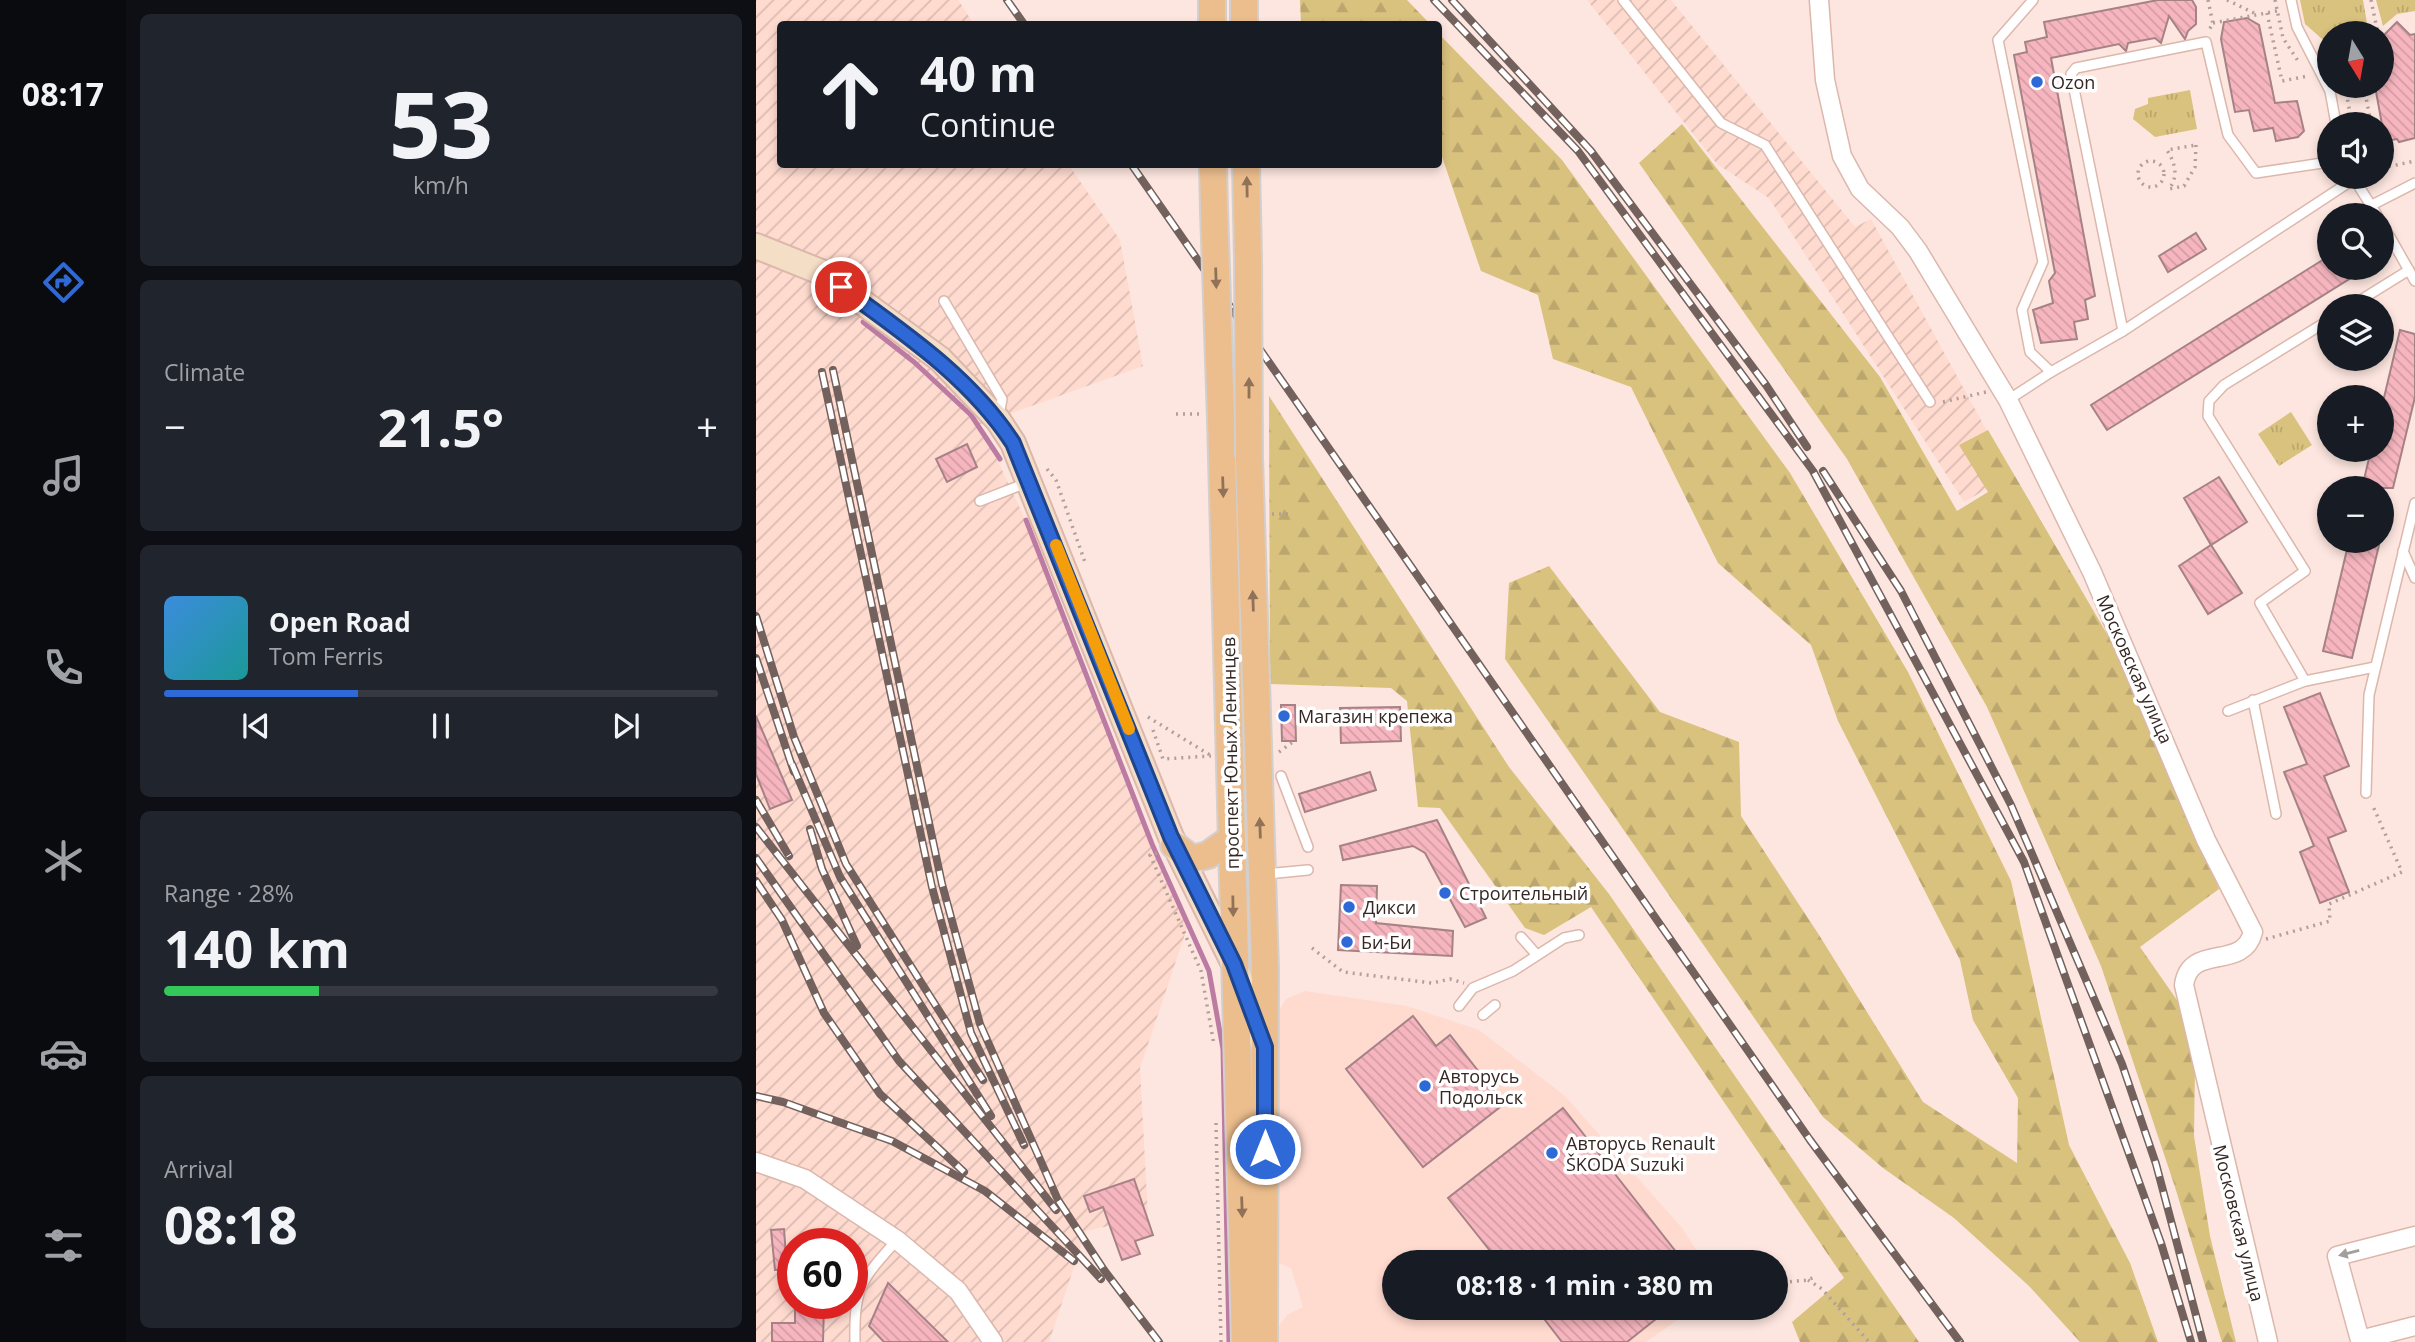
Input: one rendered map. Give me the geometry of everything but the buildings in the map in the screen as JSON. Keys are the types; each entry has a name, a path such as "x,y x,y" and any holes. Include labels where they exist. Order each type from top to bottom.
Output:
{"main road":[{"path":"1212,0 1212,21"},
{"path":"1244,0 1244,21"},
{"name":"проспект Юных Ленинцев","path":"1213,168 1212,417 1232,838 1245,1342"},
{"name":"проспект Юных Ленинцев","path":"1246,168 1249,457 1265,970 1265,1342"},
{"path":"1174,845 1192,859 1208,855 1232,838"}],"street":[{"name":"Московская улица","path":"1819,0 1825,80 1842,156 1860,189 1900,227 1918,251 2004,394 2092,572 2206,840 2253,932 2250,943 2240,952 2193,964 2186,973 2184,985 2268,1342"},
{"path":"756,246 821,272 940,359 998,420 1013,443 1174,845 1234,964 1265,1047"},
{"path":"1234,964 1265,970"},
{"path":"756,1162 805,1179 897,1240 958,1291 993,1342"},
{"path":"2415,1236 2337,1256 2357,1341 2398,1336 2415,1326"}],"lane":[{"path":"1623,0 1721,123 1765,145 1930,402"},
{"path":"2033,0 1998,40 2043,262 2022,310 2030,352 2051,372"},
{"path":"2291,0 2297,27 2330,91 2334,112"},
{"path":"2123,331 2071,74 2076,68 2206,42 2228,135 2256,173 2317,164"},
{"path":"2376,203 2415,183"},
{"path":"2004,394 2051,372 2123,331 2337,189"},
{"path":"2394,244 2415,281"},
{"path":"2370,294 2409,270"},
{"path":"944,301 1002,399 998,420"},
{"path":"2305,681 2260,603 2305,571 2208,416 2209,401 2224,386 2317,328"},
{"path":"980,501 1030,482"},
{"path":"2366,793 2366,716 2375,667 2415,503"},
{"path":"2403,551 2415,578"},
{"path":"2228,711 2305,681 2375,667"},
{"path":"2253,701 2276,814"},
{"path":"1281,776 1308,847"},
{"path":"1261,875 1308,870"},
{"path":"1459,1006 1473,988 1513,971 1564,938 1579,935"},
{"path":"1521,937 1536,954"},
{"path":"1483,1015 1495,1005"},
{"path":"855,1342 855,1309 859,1286 897,1240"}],"path":[{"path":"2208,0 2213,24 2212,38"},
{"path":"2227,0 2258,15"},
{"path":"2273,40 2283,38 2275,0"},
{"path":"2371,0 2375,21"},
{"path":"2206,36 2213,24 2277,11"},
{"path":"2267,13 2281,81 2308,76"},
{"path":"2196,145 2195,167 2184,186 2169,188 2174,181 2175,168 2167,150 2196,145"},
{"path":"2148,161 2160,164 2163,176 2159,184 2151,187 2140,181 2137,173 2140,165 2148,161"},
{"path":"2394,165 2415,161"},
{"path":"1930,402 2004,394"},
{"path":"1176,414 1212,417"},
{"path":"1270,514 1293,514"},
{"path":"1148,717 1212,756"},
{"path":"1153,730 1163,759 1202,757"},
{"path":"1275,755 1294,741"},
{"path":"2250,943 2330,921 2329,904 2402,872 2366,793"},
{"path":"1150,855 1201,971 1215,1051"},
{"path":"1312,948 1343,972 1432,983 1450,979 1473,988"},
{"path":"1216,1116 1221,1342"},
{"path":"1788,1282 1808,1280 1816,1276"},
{"path":"1808,1280 1822,1289 1869,1342"}],"shaded area":[{"path":"756,0 958,0 972,21 777,21 777,168 1071,168 1120,240 1143,366 978,425 987,438 1023,515 1187,928 1140,1068 1148,1217 1086,1231 1049,1342 756,1342"},
{"path":"1587,0 1671,0 1855,227 1871,219 2011,475 1964,502 1769,198 1717,164"},
{"path":"1305,991 1407,1006 1479,1030 1565,1096 1682,1228 1696,1250 1382,1250 1382,1320 1677,1320 1646,1342 1278,1342 1277,1329 1287,1315 1303,1307 1291,1268 1276,1262 1273,1020 1286,999"}],"green space":[{"path":"1300,0 1407,0 1427,21 1301,21"},
{"path":"2300,0 2363,0 2367,21 2317,21 2317,34 2305,24"},
{"path":"2376,0 2415,0 2415,11 2397,14 2389,21 2382,21"},
{"path":"1442,37 1562,160 1790,473 1908,672 2011,881 2069,1145 2130,1263 2158,1342 2080,1342 2029,1286 1954,1218 1883,1168 1823,1117 1505,659 1509,583 1549,566 1660,712 1739,742 1741,816 1923,1102 2017,1163 2018,1098 1973,1020 1960,960 1838,721 1811,645 1718,563 1631,387 1553,359 1538,295 1481,271 1442,157"},
{"path":"2190,90 2197,129 2155,137 2133,119 2135,109 2148,104 2148,98"},
{"path":"1682,124 1880,377 1957,511 1988,492 1959,445 1988,430 2135,682 2219,889 2140,947 2179,1003 2195,1064 2194,1136 2210,1236 2236,1342 2222,1342 2175,1187 2101,966 1987,707 1847,459 1639,163"},
{"path":"1269,396 1509,767 1609,894 1919,1342 1800,1342 1792,1322 1844,1278 1591,907 1544,935 1525,928 1440,808 1418,807 1407,701 1391,688 1270,684"},
{"path":"2291,412 2312,445 2279,466 2258,434"}],"waterway":[{"path":"863,322 914,362 971,415 1000,459"},
{"path":"1026,520 1152,844 1209,971 1223,1049 1229,1342"}],"railway":[{"path":"1007,0 1022,21"},
{"path":"1434,0 1578,151 1813,471 2024,862 2161,1243 2191,1342"},
{"path":"1452,0 1591,151 1766,385 1807,447"},
{"path":"1134,168 1810,1140 1960,1342"},
{"path":"833,370 942,884 980,1024 1058,1200 1104,1270 1159,1342"},
{"path":"822,372 932,887 971,1033 1024,1145"},
{"path":"1823,471 1901,591 2011,805 2122,1064 2156,1164 2203,1342"},
{"path":"756,616 794,737 846,864 983,1080"},
{"path":"756,658 794,772"},
{"path":"792,764 840,877 991,1116"},
{"path":"756,800 789,856"},
{"path":"756,827 1056,1210"},
{"path":"810,829 822,869 857,946"},
{"path":"756,858 899,1061 1101,1279"},
{"path":"756,881 782,920 824,1013 880,1094 964,1172"},
{"path":"756,1096 783,1102 892,1141 985,1191 1074,1261"}],"slow traffic":[{"path":"1056,545 1129,729"}],"place":[{"name":"Ozon","path":"2037,82"},
{"name":"Магазин крепежа","path":"1284,716"},
{"name":"Строительный","path":"1445,893"},
{"name":"Дикси","path":"1349,907"},
{"name":"Би-Би","path":"1347,942"},
{"name":"Авторусь Подольск","path":"1425,1086"},
{"name":"Авторусь Renault ŠKODA Suzuki","path":"1552,1153"}],"route":[{"path":"841,287 940,359 998,420 1013,443 1174,845 1234,964 1265,1047 1265,1149"}]}
